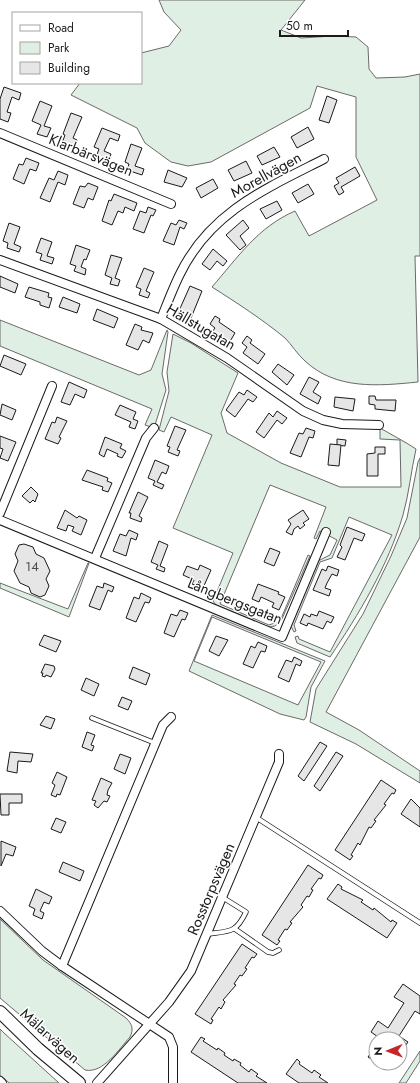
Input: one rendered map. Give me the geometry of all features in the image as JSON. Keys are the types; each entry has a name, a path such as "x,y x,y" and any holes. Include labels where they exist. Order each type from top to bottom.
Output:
{"main road":[{"name":"Mälarvägen","path":"0,1012 38,1048 79,1083"}],"street":[{"name":"Klarbärsvägen","path":"0,133 171,204"},
{"name":"Morellvägen","path":"161,318 180,273 196,248 216,225 238,205 324,159"},
{"name":"Hällstugatan","path":"0,260 161,318 221,354 303,411 323,420 342,424 379,425"},
{"path":"0,513 52,386"},
{"path":"95,558 146,438 154,428"},
{"name":"Långbergsgatan","path":"0,520 95,558 282,637 326,532"},
{"path":"62,966 163,725 171,717"},
{"name":"Rosstorpsvägen","path":"97,1083 169,1002 192,971 222,897 257,818 279,762 280,754"},
{"path":"0,911 42,951 62,966 148,1024 165,1033 171,1041 173,1083"}],"lane":[{"path":"92,718 155,744"},
{"path":"257,818 420,923"},
{"path":"208,934 235,929 240,925 246,912 222,897"},
{"path":"235,929 268,952 273,953 279,950"}],"green space":[{"path":"159,0 305,0 281,30 301,38 333,36 356,37 368,47 369,69 376,78 405,77 420,74 420,256 415,256 418,382 373,385 358,384 330,377 305,361 285,338 276,331 212,287 259,234 270,225 295,211 309,236 377,200 356,157 356,97 317,86 310,108 211,162 188,166 171,162 145,143 137,128 71,95 79,84 142,84 142,53 169,46 181,30 164,12"},
{"path":"0,320 139,375 151,370 167,330 168,332 162,374 166,390 154,428 145,425 152,409 0,346"},
{"path":"173,334 191,343 238,373 221,413 227,433 281,463 340,487 401,487 400,440 380,439 380,428 416,449 405,507 397,534 372,589 352,624 330,657 297,643 295,637 298,636 299,639 330,652 392,535 349,517 332,558 320,562 294,625 296,631 294,632 291,626 318,561 330,555 337,540 320,531 316,539 314,538 326,507 270,485 220,604 269,625 280,621 308,555 310,556 281,621 275,626 269,627 216,605 213,601 233,553 173,528 212,435 171,417 164,432 159,430 169,391 167,372"},
{"path":"420,458 420,537 326,712 359,730 420,771 420,783 356,744 310,722 316,689 363,614 391,556 407,518"},
{"path":"88,563 69,617 0,588 0,583 68,609"},
{"path":"212,615 325,661 311,687 306,717 304,720 280,714 189,671","holes":["212,617 321,662 298,705 194,661"]},
{"path":"0,919 43,960 130,1022 132,1029 130,1037 110,1060 98,1068 85,1070 0,998"},
{"path":"0,1029 59,1083 9,1083 0,1075"},
{"path":"420,1051 420,1061 406,1083 399,1083"}],"building":[{"path":"4,87 21,93 19,100 12,97 7,112 11,113 8,122 0,119 0,99"},
{"path":"327,96 337,100 329,123 319,120"},
{"path":"40,101 52,106 44,126 51,128 47,137 37,134 41,125 32,121"},
{"path":"71,113 82,117 73,138 77,140 74,148 62,143 65,135 63,134"},
{"path":"308,127 314,139 297,148 291,137"},
{"path":"102,128 120,135 118,141 110,138 104,151 111,154 108,162 96,157 99,149 94,147"},
{"path":"131,144 142,148 135,166 144,169 142,175 127,170 129,164 125,162"},
{"path":"274,147 280,157 262,165 257,156"},
{"path":"26,158 39,163 36,171 30,169 24,184 13,179 19,164 23,165"},
{"path":"246,161 252,173 234,181 228,170"},
{"path":"355,167 360,176 341,187 344,192 339,195 334,186 339,183 336,178"},
{"path":"168,170 187,178 182,187 164,182"},
{"path":"58,171 68,175 65,185 58,182 50,202 40,198 49,178 54,180"},
{"path":"213,179 218,188 201,198 196,188"},
{"path":"88,183 98,187 93,200 88,198 84,208 73,204 80,186 85,187"},
{"path":"308,184 314,194 298,203 292,193"},
{"path":"114,194 137,203 134,211 125,207 123,213 118,211 112,225 102,221 109,200 111,201"},
{"path":"277,201 282,210 266,219 260,209"},
{"path":"148,207 156,210 153,216 151,215 144,233 133,229 140,211 146,213"},
{"path":"179,220 187,223 184,229 180,227 174,245 163,241 171,223 176,225"},
{"path":"243,220 249,228 240,236 246,245 240,250 226,235"},
{"path":"9,223 20,227 14,244 21,247 19,252 7,248 8,243 3,241"},
{"path":"41,238 52,242 47,256 54,258 52,264 40,260 42,254 36,252"},
{"path":"76,245 90,250 81,267 86,269 85,275 74,271 76,266 70,264"},
{"path":"213,249 227,261 223,266 217,261 210,270 202,264"},
{"path":"111,255 122,258 115,278 120,280 118,286 110,284 112,278 105,275"},
{"path":"144,268 154,272 146,291 150,293 148,298 139,295 141,289 136,287"},
{"path":"0,276 18,284 15,293 0,287"},
{"path":"190,286 202,291 191,318 178,313"},
{"path":"29,287 49,293 48,297 52,298 49,308 40,305 40,302 25,297"},
{"path":"63,297 80,304 77,313 59,307"},
{"path":"97,309 118,318 114,328 93,320"},
{"path":"215,316 220,319 219,322 235,333 229,343 212,332 215,328 210,324"},
{"path":"135,324 142,327 141,330 153,333 149,343 143,340 138,350 126,345"},
{"path":"247,336 252,340 250,343 265,354 258,364 243,353 247,347 242,343"},
{"path":"4,355 26,364 21,375 0,366"},
{"path":"278,364 294,375 287,385 272,372"},
{"path":"309,377 319,382 313,392 321,397 318,404 300,394"},
{"path":"69,382 87,390 84,398 75,394 70,405 61,402"},
{"path":"247,390 257,397 253,402 248,399 235,417 226,410 239,392 244,395"},
{"path":"369,396 375,396 376,400 396,400 395,411 375,409 375,405 369,404"},
{"path":"335,397 355,399 353,411 334,407"},
{"path":"2,404 16,410 12,420 0,415"},
{"path":"120,405 136,412 133,419 138,421 135,429 129,427 131,422 115,415"},
{"path":"277,411 287,418 282,424 277,420 264,438 256,432 269,413 273,417"},
{"path":"57,417 67,421 59,437 61,438 58,444 45,439 52,422 55,423"},
{"path":"175,426 186,430 177,450 180,451 178,456 168,452 170,447 167,446"},
{"path":"306,428 315,431 313,438 309,437 301,457 290,453 299,433 303,434"},
{"path":"0,436 16,442 8,461 0,458 3,449 0,448"},
{"path":"105,437 122,444 120,448 126,451 122,458 117,456 118,454 107,449 104,457 99,454"},
{"path":"337,439 346,440 345,446 337,445"},
{"path":"330,444 341,445 339,466 328,465"},
{"path":"375,447 385,447 385,454 378,454 378,476 367,476 367,454 375,453"},
{"path":"155,460 169,466 166,474 162,472 157,482 164,485 162,489 153,485 155,481 148,478"},
{"path":"87,470 108,478 107,481 112,483 108,492 102,490 103,487 82,480"},
{"path":"31,487 38,494 35,502 33,500 30,503 22,496"},
{"path":"138,492 148,497 139,516 142,518 141,522 130,518 131,513 129,513"},
{"path":"65,510 77,518 79,516 87,520 81,535 72,531 74,527 68,525 66,531 57,528"},
{"path":"303,510 309,519 303,523 305,525 300,529 298,526 294,529 292,535 286,532 291,524 288,520"},
{"path":"347,527 365,534 362,541 354,538 345,560 337,557 342,547 340,545"},
{"path":"129,530 138,534 136,540 131,538 126,556 113,551 120,534 126,536"},
{"path":"159,541 168,545 160,566 165,568 164,572 156,569 158,565 151,562"},
{"path":"24,544 33,547 36,554 44,558 50,571 46,579 49,586 45,595 40,597 31,593 29,587 20,583 14,571 18,561 15,554 19,545"},
{"path":"270,548 280,552 274,566 264,562"},
{"path":"200,565 211,570 203,588 192,584 194,580 183,575 187,566 198,570"},
{"path":"328,566 339,570 337,576 332,574 325,588 331,590 329,596 313,590 322,569 326,571"},
{"path":"104,583 114,587 112,592 108,590 100,610 89,606 97,586 103,588"},
{"path":"258,584 279,592 278,594 285,597 279,610 272,607 274,603 261,597 259,602 252,599"},
{"path":"141,593 151,598 149,603 145,602 136,622 126,618 134,597 139,599"},
{"path":"180,610 188,613 185,620 182,619 174,637 164,633 171,614 177,616"},
{"path":"319,611 334,617 331,623 327,621 323,629 308,623 307,626 300,623 304,614 310,617 311,614 317,616"},
{"path":"44,635 61,641 56,652 39,645"},
{"path":"216,636 228,640 219,656 209,651"},
{"path":"258,642 267,646 265,652 261,651 253,668 243,664 251,646 255,648"},
{"path":"294,657 302,661 300,666 296,664 289,682 278,677 286,660 292,662"},
{"path":"45,664 54,666 55,669 51,677 46,675 45,677 42,676 43,673 41,673"},
{"path":"133,667 150,674 146,685 129,678"},
{"path":"86,678 99,684 94,696 81,690"},
{"path":"122,697 132,701 128,710 118,706"},
{"path":"46,716 55,719 51,729 40,725"},
{"path":"87,732 95,735 91,745 94,746 92,751 82,747"},
{"path":"320,742 327,746 304,781 298,776"},
{"path":"10,752 33,754 31,762 18,761 17,773 7,771"},
{"path":"336,752 343,756 320,791 314,786"},
{"path":"120,754 131,758 125,774 114,769"},
{"path":"57,772 67,777 60,795 57,794 56,797 51,795 55,785 52,783"},
{"path":"101,778 112,783 108,790 107,795 110,796 107,802 104,801 98,808 94,805 96,801 92,800"},
{"path":"381,780 396,790 384,804 386,805 374,820 376,821 371,828 369,827 360,845 358,843 351,855 353,856 350,860 335,850"},
{"path":"0,794 22,794 22,803 9,803 9,815 1,815"},
{"path":"411,799 420,808 420,827 401,814"},
{"path":"56,818 66,822 61,833 51,829"},
{"path":"1,841 16,847 13,856 6,854 1,866"},
{"path":"63,862 84,871 80,881 59,872"},
{"path":"308,865 323,875 311,889 313,890 309,897 307,896 301,905 303,907 290,922 292,923 287,930 285,929 278,940 280,941 277,945 262,935"},
{"path":"338,884 342,887 341,889 363,900 361,902 373,910 374,908 391,922 392,920 397,923 387,938 327,899"},
{"path":"36,889 52,897 49,904 44,902 40,911 44,913 42,919 33,915 35,909 29,906"},
{"path":"242,944 257,954 254,958 252,957 245,968 247,969 242,976 240,975 234,984 236,985 223,1000 225,1002 221,1009 219,1007 211,1019 213,1020 211,1024 195,1014"},
{"path":"403,984 420,996 420,1014 415,1011 402,1031 372,1031 378,1021 388,1028 404,1003 394,997"},
{"path":"201,1037 205,1039 203,1041 217,1050 218,1048 225,1053 224,1055 233,1061 234,1059 241,1063 240,1065 249,1072 251,1069 258,1074 256,1076 267,1083 238,1083 191,1052"},
{"path":"297,1059 300,1062 299,1064 312,1073 314,1070 321,1075 319,1077 328,1083 299,1083 286,1074"}]}
